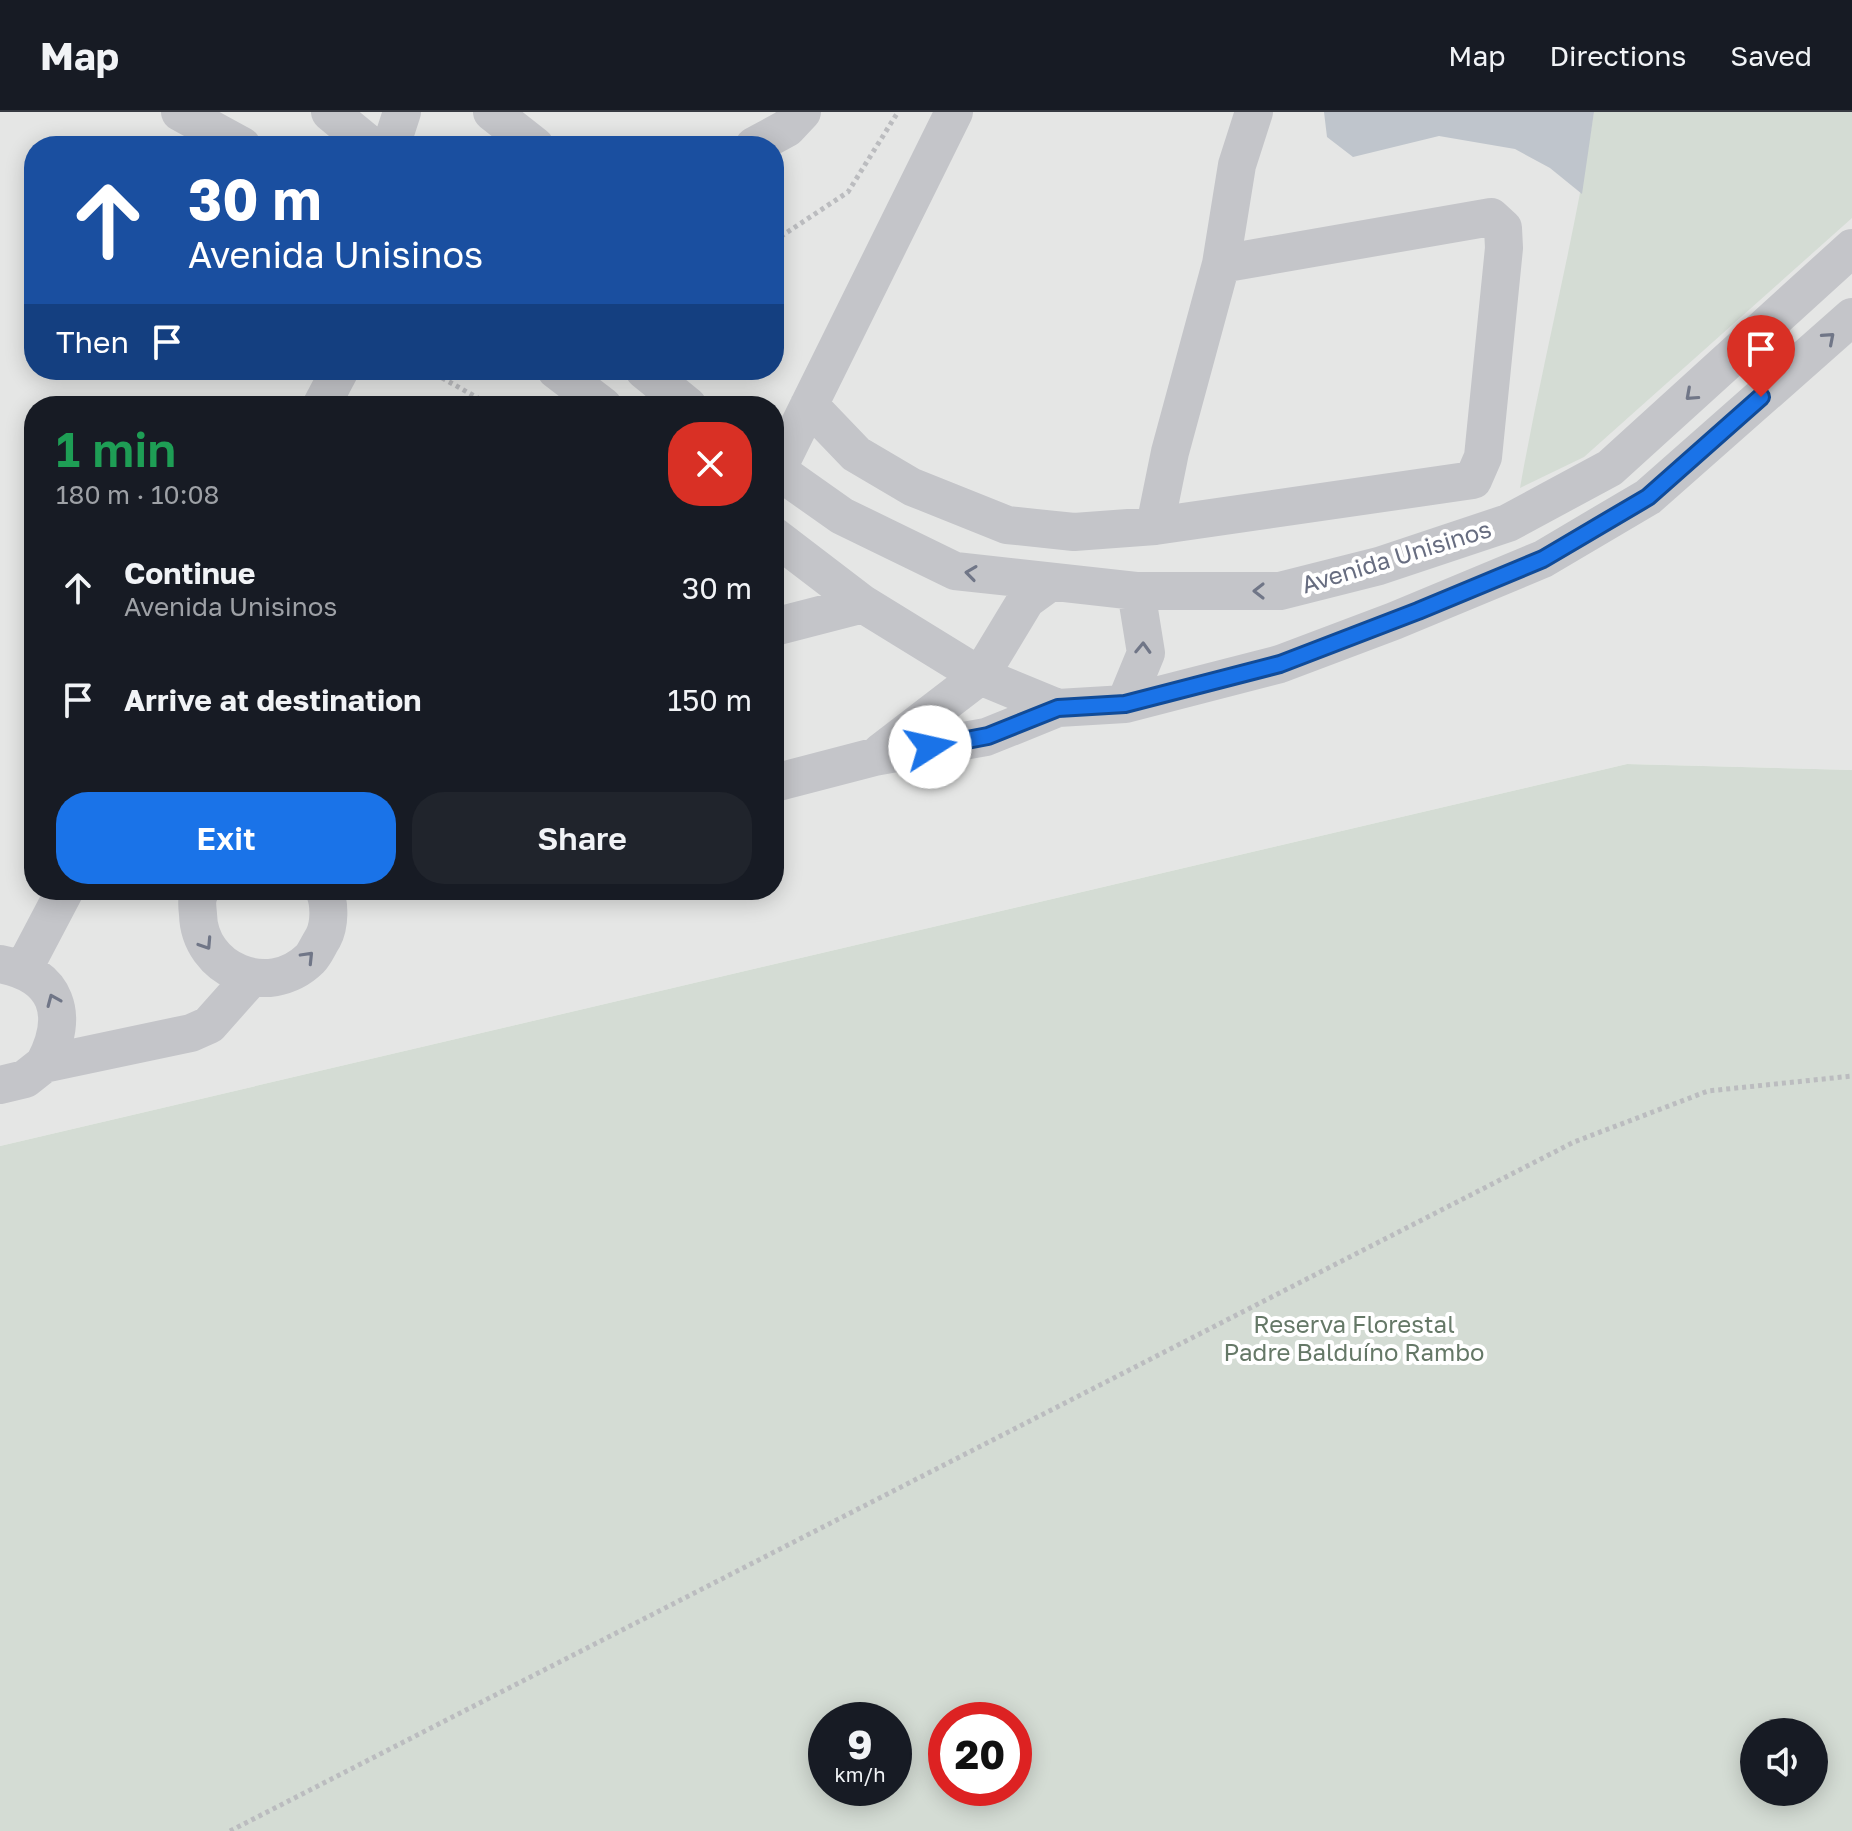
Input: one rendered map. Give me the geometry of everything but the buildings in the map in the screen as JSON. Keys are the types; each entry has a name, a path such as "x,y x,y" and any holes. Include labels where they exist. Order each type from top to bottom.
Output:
{"lane":[{"path":"180,112 224,136"},
{"path":"330,112 359,136"},
{"path":"394,136 402,112"},
{"path":"492,112 522,136"},
{"path":"772,136 787,128 802,112"},
{"path":"784,452 954,112"},
{"path":"1155,526 1170,452 1221,264 1237,165 1254,112"},
{"path":"809,405 856,454 912,487 962,510 1007,525 1074,532 1155,526 1473,480 1483,457 1504,248 1503,228 1491,217 1221,264"},
{"name":"Avenida Unisinos","path":"784,475 842,516 955,571 1048,584 1136,591 1280,591 1379,566 1508,523 1610,468 1852,248"},
{"name":"Avenida Unisinos","path":"784,544 863,604 980,676 1058,708 1125,704 1280,664 1543,559 1648,497 1852,317"},
{"path":"569,380 590,396"},
{"path":"656,380 676,396"},
{"path":"874,757 980,676 1026,600 1048,584"},
{"path":"1125,704 1146,653 1136,591"},
{"path":"784,624 863,604"},
{"path":"784,780 874,757 988,736 1058,708"},
{"path":"0,1085 25,1079 44,1064 57,1039 58,1011 46,986 12,966 58,900"},
{"path":"197,900 198,932 217,963 250,979 283,976 311,959 327,930 334,900"},
{"path":"44,1064 191,1033 209,1025 250,979"}],"path":[{"path":"784,234 848,192 898,112"},
{"path":"446,380 474,396"},
{"path":"230,1831 1574,1142 1708,1091 1852,1076"}],"shaded area":[{"path":"0,112 1852,112 1852,770 1627,764 0,1146"},
{"path":"1324,112 1594,112 1582,194 1550,168 1515,149 1439,136 1353,157 1327,137"}],"green space":[{"path":"1594,112 1852,112 1852,218 1584,457 1520,488 1578,206"},
{"name":"Reserva Florestal Padre Balduíno Rambo","path":"1627,764 1852,770 1852,1831 0,1831 0,1146"}],"route":[{"path":"930,747 988,736 1058,708 1125,704 1280,664 1543,559 1648,497 1761,397"}]}
